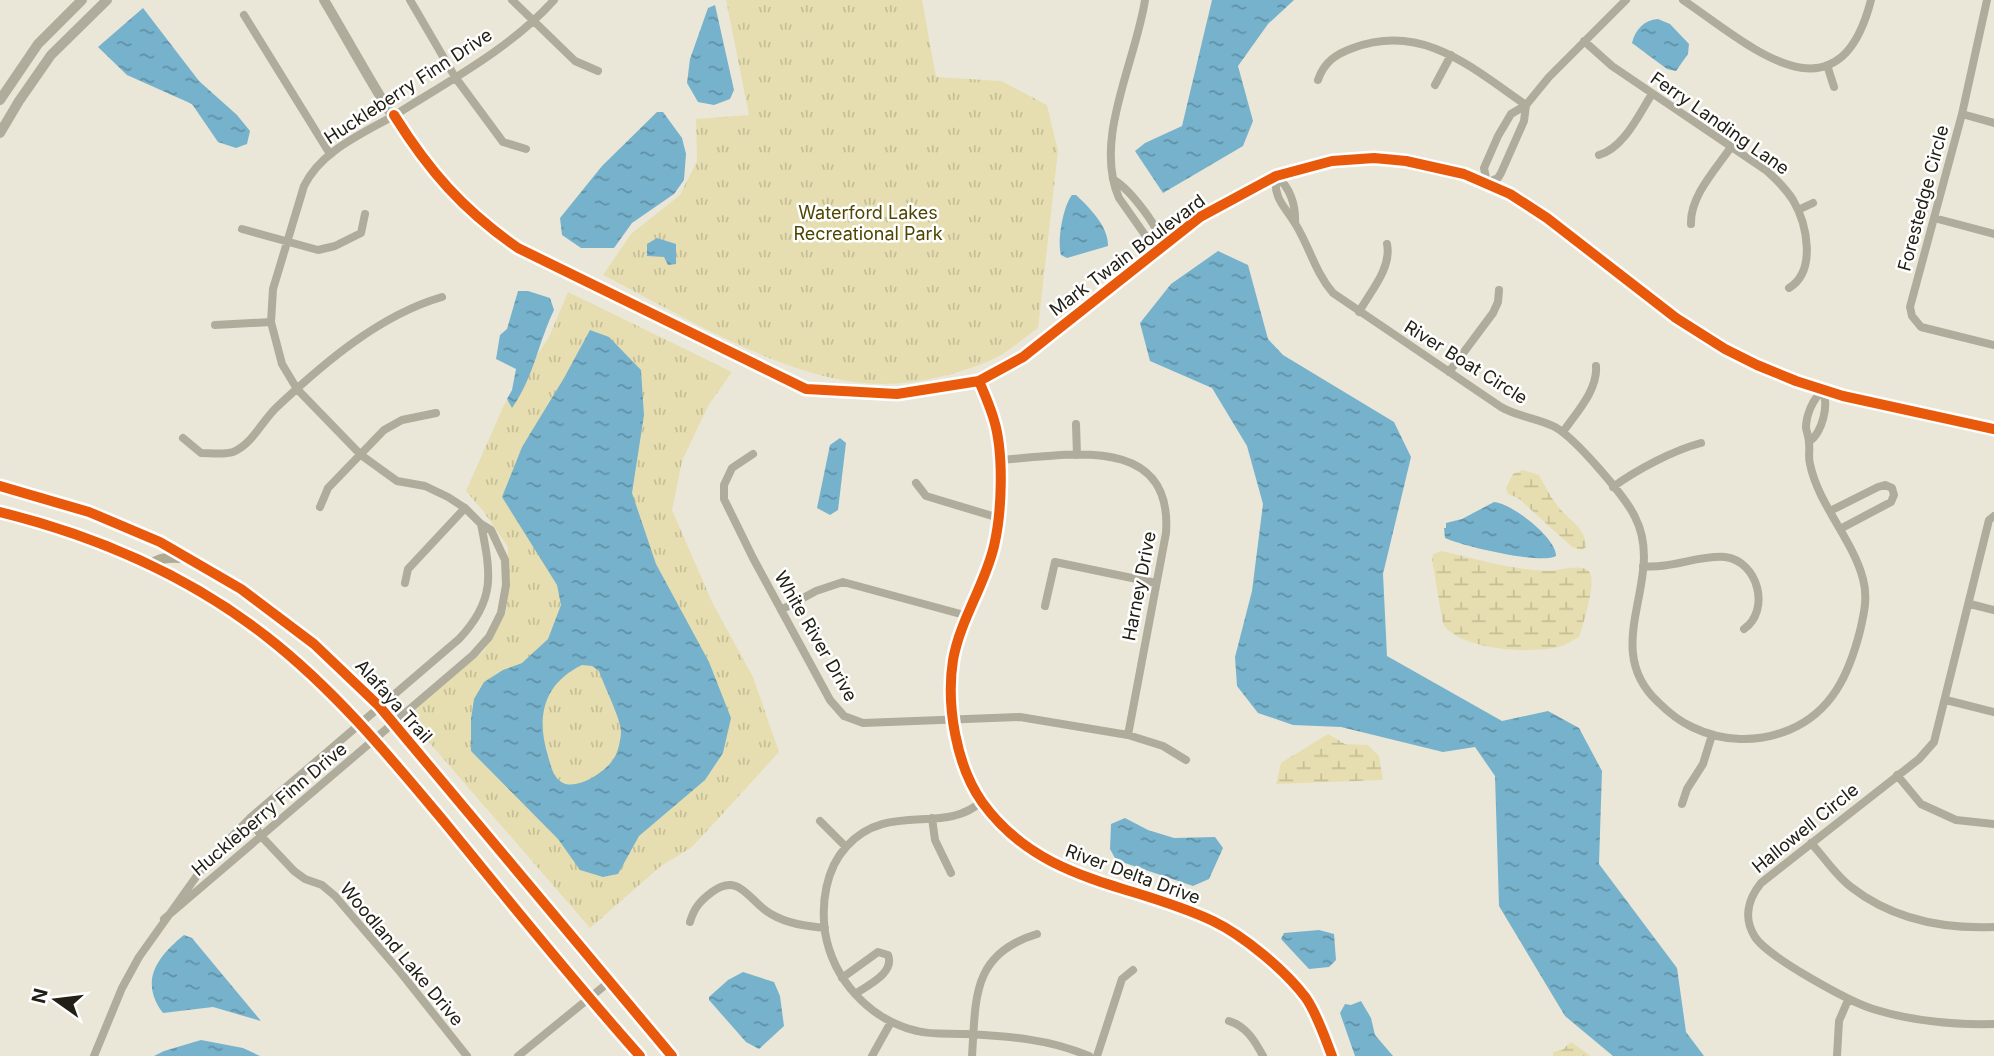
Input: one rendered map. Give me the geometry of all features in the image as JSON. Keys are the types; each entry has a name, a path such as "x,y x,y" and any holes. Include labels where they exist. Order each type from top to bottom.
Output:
{"main road":[{"name":"Alafaya Trail","path":"0,486 89,512 160,542 241,589 291,625 338,665 379,706 672,1056"},
{"path":"0,512 89,538 150,565 209,597 265,635 302,666 375,739 640,1056"},
{"path":"150,565 166,557 188,558"}],"street":[{"path":"0,100 38,44 82,0"},
{"path":"0,133 51,55 107,0"},
{"name":"Mark Twain Boulevard","path":"324,0 420,157 452,194 489,228 518,248 806,389 897,394 979,380 1023,357 1200,217 1276,176 1332,161 1374,158 1434,166 1488,183 1537,211 1661,307 1704,336 1757,365 1823,391 1994,429"},
{"path":"410,0 455,77 503,142 526,149"},
{"path":"512,0 575,61 598,71"},
{"name":"Huckleberry Finn Drive","path":"164,919 473,655 489,637 501,613 506,585 505,560 491,530 448,496 425,486 397,481 361,455 297,389 282,364 271,322 273,289 311,170 330,154 455,77 534,23 554,0"},
{"path":"1145,0 1112,136 1110,161 1114,180 1127,190 1160,234 1161,248"},
{"path":"1526,105 1524,121 1501,173 1488,183 1484,167 1511,114 1526,105 1540,86 1626,0"},
{"path":"1683,0 1775,62 1806,68 1827,65 1844,55 1862,30 1871,0"},
{"name":"Forestedge Circle","path":"1987,0 1962,114 1910,307 1912,316 1920,327 1994,345"},
{"path":"244,15 330,154"},
{"path":"1318,80 1331,58 1344,51 1369,43 1407,41 1430,45 1451,55 1526,105"},
{"name":"Ferry Landing Lane","path":"1584,41 1604,61 1773,176 1789,193 1798,209 1805,236 1805,261 1799,280 1789,288"},
{"path":"1435,85 1451,55"},
{"path":"1827,65 1834,87"},
{"path":"1599,155 1619,143 1652,94"},
{"path":"1962,114 1994,123"},
{"path":"1691,224 1695,200 1731,147"},
{"name":"River Boat Circle","path":"1276,176 1287,187 1294,206 1295,223 1322,279 1333,293 1507,410 1563,432 1580,447 1631,510 1640,528 1644,550 1632,643 1634,670 1643,686 1664,708 1688,725 1712,735 1746,740 1780,733 1804,722 1837,691 1852,660 1866,603 1861,573 1812,472 1809,457 1807,422 1813,402 1823,391"},
{"path":"1798,209 1813,203"},
{"path":"242,229 318,250 335,246 361,233 365,214"},
{"path":"1934,218 1994,234"},
{"path":"1359,312 1385,266 1387,244"},
{"path":"1448,372 1493,313 1499,290"},
{"path":"183,438 201,453 233,452 251,438 275,408 354,342 423,302 442,297"},
{"path":"215,325 271,322"},
{"path":"1563,432 1592,389 1596,380 1596,366"},
{"name":"River Delta Drive","path":"979,380 995,421 1001,476 999,518 987,574 953,659 953,720 960,756 982,801 1015,837 1047,860 1072,873 1213,921 1246,942 1276,966 1306,999 1332,1056"},
{"path":"1810,441 1818,432 1826,406 1823,391"},
{"path":"320,507 328,488 384,430 402,420 436,413"},
{"path":"1076,424 1077,455"},
{"path":"1613,487 1630,476 1701,443"},
{"name":"White River Drive","path":"754,454 732,468 724,485 724,499 830,700 844,716 863,723 1020,717 1128,735 1163,746 1186,760"},
{"name":"Harney Drive","path":"999,460 1099,454 1123,459 1143,470 1153,480 1162,499 1167,521 1128,735"},
{"path":"916,483 926,496 999,518"},
{"path":"1830,510 1878,486 1892,488 1894,495 1891,502 1840,529"},
{"path":"405,583 408,569 466,508"},
{"name":"Hallowell Circle","path":"1994,516 1989,520 1947,700 1934,742 1919,759 1755,890 1749,905 1749,922 1762,945 1848,1000 1901,1016 1956,1025 1994,1024"},
{"name":"Huckleberry Finn Drive","path":"94,1056 122,988 164,919 206,863 250,818 474,624 487,593 490,566 481,524"},
{"path":"1643,566 1660,567 1718,557 1739,562 1753,577 1758,597 1756,616 1744,629"},
{"path":"1045,606 1055,562 1156,583"},
{"path":"781,610 816,591 843,582 968,616"},
{"path":"1970,604 1994,610"},
{"path":"1947,700 1994,712"},
{"path":"1682,804 1687,789 1706,757 1712,735"},
{"path":"1897,775 1921,804 1956,820 1994,824"},
{"path":"982,801 974,809 955,817 906,818 881,824 863,832 846,847 833,868 824,897 827,944 842,978 855,994 869,1008 891,1022 918,1031 1045,1041 1089,1056"},
{"name":"Woodland Lake Drive","path":"250,818 261,836 294,871 305,879 322,885 335,896 467,1056"},
{"path":"932,818 935,840 951,873"},
{"path":"820,821 846,847"},
{"path":"1811,843 1850,887 1884,907 1913,920 1952,927 1994,927"},
{"path":"690,922 694,908 703,899 725,884 736,884 758,906 773,915 796,924 825,928"},
{"path":"972,1056 975,1000 980,980 993,960 1021,939 1037,934"},
{"path":"842,978 878,952 888,955 890,962 887,970 855,994"},
{"path":"1097,1056 1122,979 1133,970"},
{"path":"518,1056 609,982"},
{"path":"1837,1056 1839,1021 1848,1000"},
{"path":"1229,1021 1243,1027 1263,1056"},
{"path":"872,1056 891,1022"}],"green space":[{"name":"Waterford Lakes Recreational Park","path":"726,0 922,0 936,77 1001,81 1047,105 1058,151 1038,328 996,358 959,372 928,380 895,384 864,383 798,369 764,356 603,275 631,234 680,195 697,161 696,119 749,115"},
{"path":"568,292 732,372 708,406 682,461 672,510 713,604 753,677 779,752 692,847 661,866 590,928 415,726 411,727 408,719 416,707 484,651 506,613 508,547 466,491 504,405 549,337"},
{"path":"1523,470 1539,475 1557,506 1581,530 1586,547 1582,550 1572,547 1518,498 1508,494 1506,488 1513,474"},
{"path":"1442,551 1522,569 1587,570 1590,573 1591,586 1579,637 1559,647 1514,650 1479,645 1451,633 1443,624 1432,560 1433,554"},
{"path":"1328,734 1345,744 1368,745 1379,756 1383,780 1276,784 1281,763"},
{"path":"1571,1042 1591,1056 1553,1056 1553,1052 1562,1050"}],"water":[{"path":"1212,0 1294,0 1268,24 1238,66 1253,121 1243,146 1163,193 1135,151 1145,143 1182,126"},
{"path":"715,5 734,90 730,99 714,105 698,102 687,83 690,59 708,8"},
{"path":"143,8 199,81 237,115 250,131 247,144 236,148 218,142 192,104 127,75 98,47"},
{"path":"1658,19 1670,24 1689,44 1688,54 1676,71 1667,69 1632,43 1641,26"},
{"path":"657,112 663,112 682,138 686,154 684,180 674,194 632,223 614,248 581,248 562,235 560,218 602,166"},
{"path":"1072,195 1076,195 1102,225 1108,246 1067,258 1061,255 1060,249 1062,224 1069,200"},
{"path":"657,238 676,244 676,264 668,265 664,257 647,256 647,244"},
{"path":"1218,251 1248,265 1268,339 1283,355 1394,422 1411,457 1383,574 1387,656 1502,721 1548,711 1579,728 1602,771 1599,864 1677,968 1686,1032 1704,1056 1613,1056 1565,1016 1499,906 1495,776 1475,747 1443,752 1341,727 1293,725 1258,713 1237,686 1235,657 1252,591 1263,504 1247,446 1212,388 1150,361 1140,323 1171,284"},
{"path":"518,291 528,291 550,298 554,310 526,384 512,408 507,399 512,390 516,369 496,359 500,335 507,329"},
{"path":"590,330 609,337 641,370 644,415 632,493 656,564 709,662 731,718 723,753 705,780 639,836 618,874 603,877 580,870 558,839 471,751 474,699 484,682 503,670 522,663 548,639 561,605 557,585 502,497 522,447","holes":["582,665 592,666 599,671 615,711 621,732 620,742 610,763 592,778 576,784 563,783 551,768 544,742 543,715 551,692 559,682"]},
{"path":"840,438 846,443 838,510 830,515 817,508 830,445"},
{"path":"1494,502 1511,508 1532,523 1549,540 1556,556 1519,556 1484,550 1445,538 1446,523 1462,519"},
{"path":"1125,818 1148,830 1174,838 1215,837 1223,848 1209,879 1193,886 1116,860 1110,849 1111,824"},
{"path":"1319,930 1334,934 1336,960 1329,967 1309,969 1281,939 1284,933"},
{"path":"184,935 192,938 261,1021 213,1007 163,1013 152,990 154,970 166,952"},
{"path":"743,972 774,982 780,996 784,1026 759,1049 746,1042 709,1000 728,980"},
{"path":"1361,1001 1371,1018 1375,1035 1393,1056 1355,1056 1340,1013 1345,1004"},
{"path":"201,1040 243,1048 260,1056 154,1056"}],"cycle path":[{"path":"394,115 420,154 448,188 480,219 518,248 806,389 897,394 979,381 1023,357 1200,217 1276,176 1332,161 1374,158 1406,161 1464,174 1510,194 1547,218 1676,318 1725,349 1757,365 1843,396 1994,429"},
{"path":"979,381 997,433 1001,465 999,517 985,575 956,645 951,678 955,734 973,787 982,802 1006,829 1031,850 1089,878 1182,908 1213,921 1251,945 1276,965 1306,998 1332,1056"},
{"path":"0,486 89,512 160,542 241,589 314,644 379,706 672,1056"},
{"path":"0,512 72,533 140,560 206,595 237,615 292,658 339,702 383,750 640,1056"}]}
